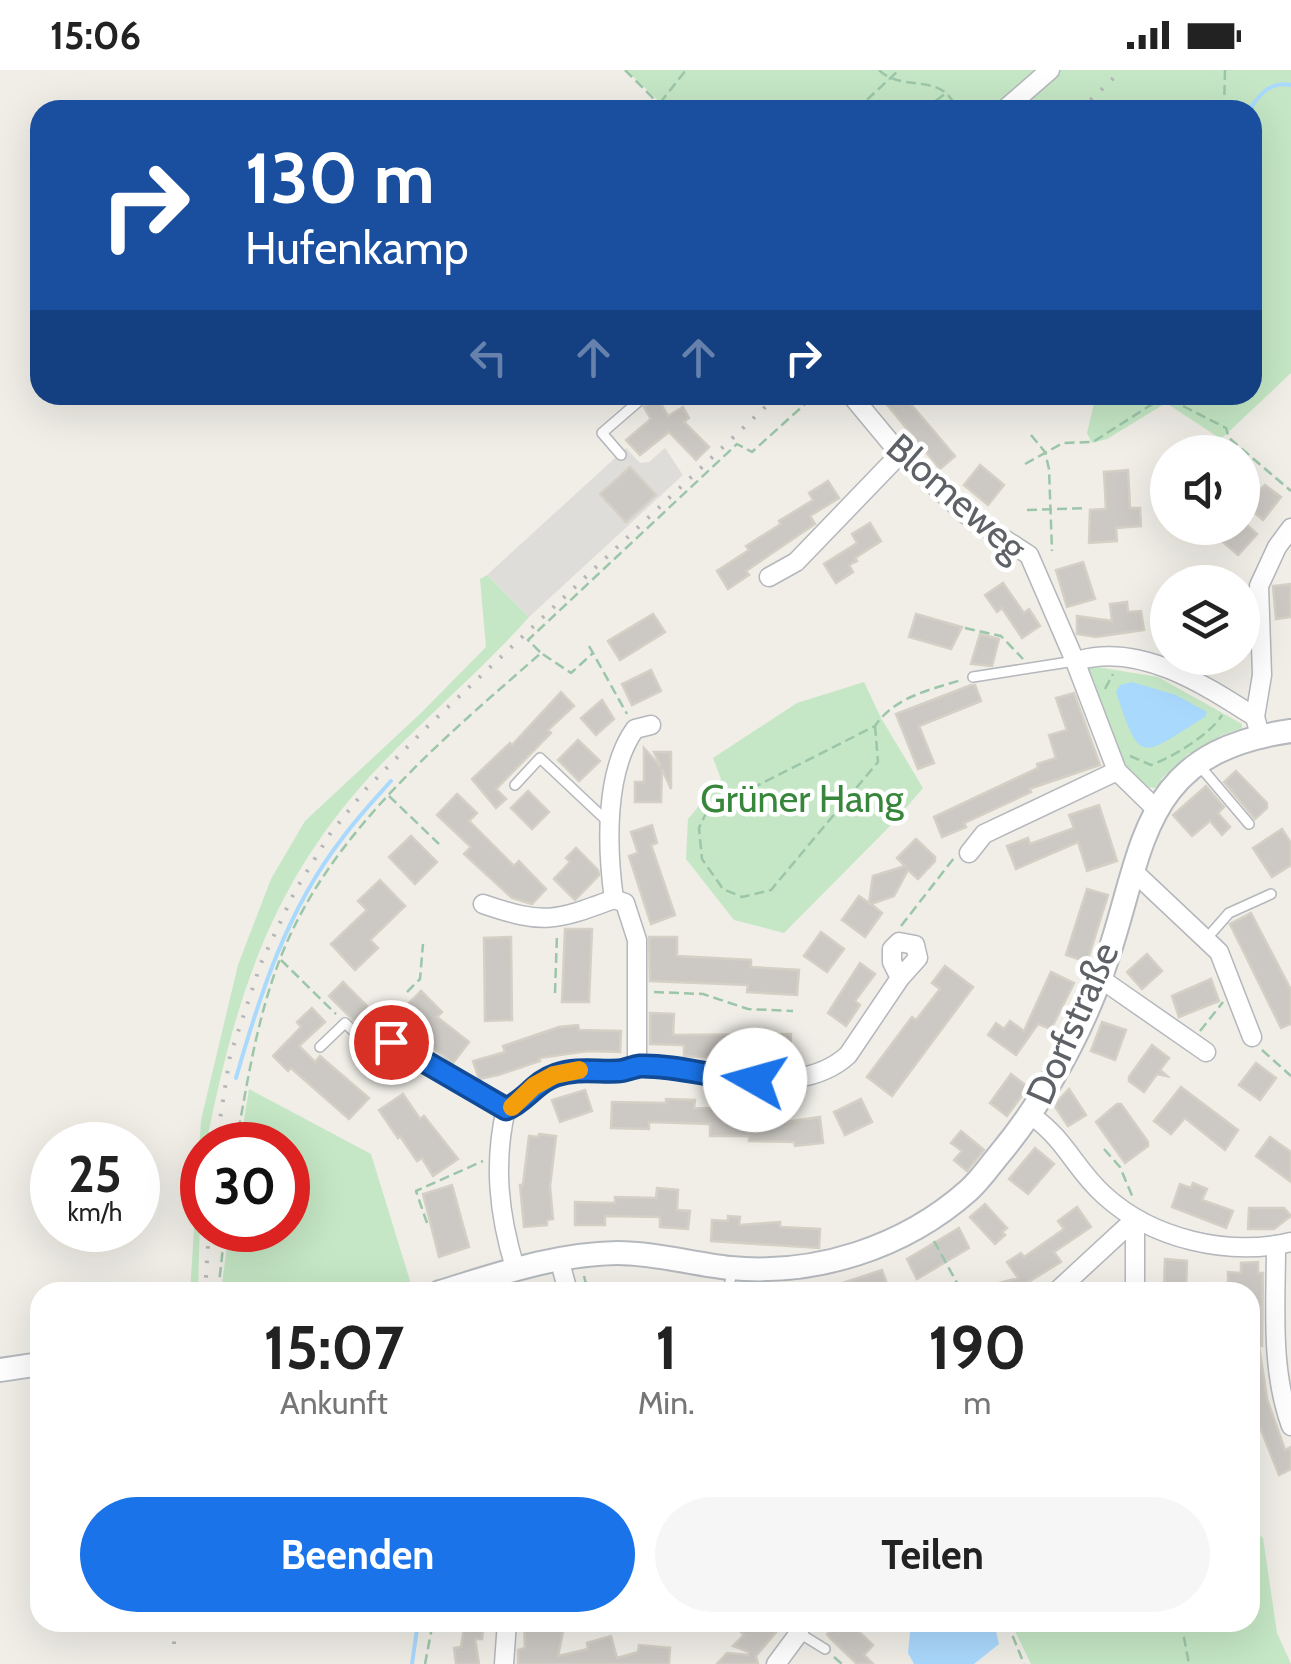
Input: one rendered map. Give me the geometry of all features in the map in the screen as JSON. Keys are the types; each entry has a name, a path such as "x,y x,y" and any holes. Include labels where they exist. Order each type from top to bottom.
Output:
{"street":[{"path":"1016,100 1050,70"},
{"name":"Blomeweg","path":"859,405 900,454 966,515 1029,555 1078,660 1117,770"},
{"path":"769,577 796,562 900,454"},
{"path":"1258,726 1262,675 1259,586 1291,528"},
{"path":"1078,660 1097,655 1162,665 1230,701 1258,726"},
{"name":"Dorfstraße","path":"471,1282 559,1258 632,1253 733,1268 796,1269 829,1264 876,1248 924,1221 969,1190 1032,1116 1055,1076 1100,978 1132,870 1156,808 1172,785 1258,726 1291,731"},
{"path":"614,899 608,822 626,742 643,727"},
{"path":"960,856 984,834 1117,770 1156,808"},
{"path":"1132,870 1219,952 1252,1037"},
{"path":"483,904 525,918 557,918 614,899 624,903 637,940 637,1066"},
{"path":"506,1109 518,1104 534,1086 574,1070 622,1072 637,1066 712,1074 724,1079 801,1079 840,1063 918,958 915,945 900,942"},
{"path":"1100,978 1199,1047"},
{"path":"391,1042 506,1109"},
{"path":"506,1109 498,1155 506,1236 515,1268"},
{"path":"1032,1116 1055,1132 1102,1194 1135,1219 1173,1236 1223,1246 1284,1243 1276,1363 1282,1402 1291,1426"},
{"path":"1067,1282 1135,1219"},
{"path":"1135,1219 1135,1282"},
{"path":"559,1258 565,1282"},
{"path":"0,1370 30,1366"},
{"path":"504,1664 506,1632"},
{"path":"776,1664 794,1632"}],"lane":[{"path":"621,455 602,432 634,405"},
{"path":"973,676 1033,670 1078,660"},
{"path":"515,785 540,758 608,822"},
{"path":"1198,764 1249,824"},
{"path":"1208,938 1230,913 1271,894"},
{"path":"320,1047 345,1023 366,1043 391,1042"},
{"path":"730,1282 733,1268"},
{"path":"802,1632 825,1649"}],"path":[{"path":"624,70 655,100"},
{"path":"662,100 686,70"},
{"path":"880,70 889,80 936,84 951,100"},
{"path":"867,100 898,70"},
{"path":"1224,100 1226,70"},
{"path":"937,100 947,92"},
{"path":"593,654 572,673 528,640 738,444 752,452 804,405"},
{"path":"1025,464 1063,442 1094,442 1152,405"},
{"path":"1182,405 1226,428 1229,438 1291,490"},
{"path":"1031,435 1046,452 1052,551"},
{"path":"1027,510 1086,508"},
{"path":"965,628 1000,636 1033,670"},
{"path":"589,646 643,727"},
{"path":"240,1122 252,1058 280,959 315,889 388,795 541,653"},
{"path":"1104,690 1124,659"},
{"path":"876,726 878,762 772,890 742,897 723,889 702,859 699,828 707,811 876,726 914,694 973,676"},
{"path":"1126,752 1138,762 1151,765 1170,759 1216,725 1230,701"},
{"path":"388,795 439,844"},
{"path":"900,942 899,930 960,856"},
{"path":"555,993 557,918"},
{"path":"407,992 420,979 423,944"},
{"path":"280,959 345,1023"},
{"path":"1199,1047 1233,988"},
{"path":"637,991 704,994 748,1009 794,1011"},
{"path":"1252,1037 1266,1056 1291,1076"},
{"path":"1104,1149 1130,1186 1135,1219"},
{"path":"427,1223 416,1191 498,1155"},
{"path":"924,1221 957,1282"},
{"path":"219,1282 223,1252"},
{"path":"425,1664 430,1632"},
{"path":"1011,1632 1024,1664"},
{"path":"1183,1632 1189,1664"}],"shaded area":[{"path":"626,448 640,463 649,462 665,448 683,475 529,617 487,575"}],"green space":[{"path":"626,70 1291,70 1291,373 1262,400 1262,100 658,100"},
{"path":"1094,405 1163,405 1107,439 1092,443 1087,433"},
{"path":"1169,405 1257,405 1225,435 1215,435"},
{"path":"487,575 529,617 357,791 298,872 276,914 241,1002 211,1122 201,1122 238,965 271,879 305,821 486,647 480,579"},
{"path":"1085,665 1158,677 1242,724 1242,728 1222,735 1194,754 1189,753 1161,779 1157,788 1142,787 1126,770"},
{"name":"Grüner Hang","path":"864,682 923,788 784,933 734,920 686,859 688,819 721,779 713,758 797,703"},
{"path":"249,1089 371,1154 410,1282 222,1282 226,1252 310,1252 310,1122 244,1122"},
{"path":"193,1252 199,1252 198,1282 191,1282"},
{"path":"1260,1535 1263,1538 1277,1633 1291,1664 1031,1664 1015,1632 1260,1632"}],"water":[{"path":"1132,682 1176,695 1207,712 1205,717 1168,740 1146,748 1131,733 1116,692 1120,685"},
{"path":"910,1632 996,1632 999,1644 974,1664 914,1664 908,1653"}],"building":[{"path":"662,405 668,416 683,407 689,418 684,422 709,447 696,460 669,432 640,455 626,440 651,419 644,407"},
{"path":"887,405 912,405 955,456 940,469"},
{"path":"980,465 1004,485 988,505 964,485"},
{"path":"630,467 656,495 626,522 600,494"},
{"path":"1128,470 1130,508 1140,508 1141,526 1116,528 1117,541 1089,543 1090,510 1106,509 1104,472"},
{"path":"828,481 839,498 810,516 815,524 746,571 749,575 728,589 717,571 749,550 746,546 781,524 779,521 813,500 809,493"},
{"path":"1265,485 1281,497 1263,520 1260,517 1260,490"},
{"path":"870,523 881,541 855,558 857,561 849,565 853,572 836,583 824,564 857,543 852,534"},
{"path":"1226,545 1247,545 1238,555"},
{"path":"1083,562 1095,599 1067,607 1056,570"},
{"path":"1003,583 1024,613 1029,609 1040,626 1022,638 1002,608 997,612 985,595"},
{"path":"1291,584 1291,617 1276,619 1273,586"},
{"path":"1127,602 1128,612 1141,611 1144,630 1096,637 1077,634 1077,616 1112,621 1110,604"},
{"path":"653,614 665,632 620,660 608,641"},
{"path":"916,614 962,627 951,649 909,637"},
{"path":"980,634 999,639 992,666 971,664"},
{"path":"651,670 661,691 632,705 622,684"},
{"path":"975,685 981,701 919,726 934,763 918,769 896,714"},
{"path":"561,692 574,706 496,789 506,799 496,808 472,779 512,745"},
{"path":"1074,693 1100,765 1029,789 1031,792 942,837 934,817 1056,758 1049,735 1067,730 1056,698"},
{"path":"602,700 614,719 596,735 581,718"},
{"path":"578,740 600,761 579,781 558,760"},
{"path":"644,748 661,767 654,752 671,752 671,789 662,769 661,802 635,802 635,782 644,782"},
{"path":"1236,771 1267,803 1255,819 1224,782"},
{"path":"1206,786 1224,807 1218,813 1230,827 1222,835 1210,821 1192,836 1173,815"},
{"path":"528,791 549,812 532,829 511,808"},
{"path":"457,794 477,813 469,821 514,866 519,861 546,889 532,904 512,898 464,854 471,847 437,815"},
{"path":"1099,805 1117,861 1087,871 1078,842 1016,869 1007,846 1028,838 1030,844 1074,828 1069,815"},
{"path":"652,825 657,843 651,845 675,915 651,924 629,856 638,853 631,832"},
{"path":"1282,829 1291,843 1291,865 1272,877 1253,848"},
{"path":"411,836 437,862 415,884 389,857"},
{"path":"916,839 935,861 918,879 908,870 894,896 871,904 882,913 865,937 842,920 859,896 869,903 873,876 905,866 897,858"},
{"path":"576,848 599,875 575,900 554,879 570,862 566,858"},
{"path":"380,880 405,906 370,940 378,948 355,970 331,944 367,910 358,901"},
{"path":"1087,889 1108,895 1087,962 1066,955"},
{"path":"1251,913 1291,990 1291,1024 1281,1028 1230,924"},
{"path":"565,929 592,929 589,1002 562,1002"},
{"path":"821,932 844,949 827,972 804,956"},
{"path":"511,937 512,1020 485,1021 484,938"},
{"path":"649,937 677,937 677,956 751,960 751,967 799,970 797,995 747,992 748,985 650,981"},
{"path":"1147,954 1162,971 1142,989 1127,972"},
{"path":"860,963 875,974 855,1001 860,1005 846,1026 828,1013"},
{"path":"945,966 973,987 892,1096 867,1077 912,1017 916,1020 940,989 932,983"},
{"path":"1051,972 1074,983 1051,1029 1038,1024 1016,1055 988,1035 996,1023 1004,1029 1010,1021 1024,1031"},
{"path":"1211,979 1219,1001 1179,1017 1172,996"},
{"path":"343,982 370,1009 356,1023 329,996"},
{"path":"421,991 442,1012 437,1017 469,1042 453,1063 429,1045 432,1041 402,1010"},
{"path":"312,1008 325,1022 299,1046 315,1062 320,1056 369,1098 349,1119 273,1056 301,1027 297,1022"},
{"path":"650,1013 674,1014 673,1035 791,1034 790,1061 684,1056 684,1045 650,1044"},
{"path":"1102,1022 1126,1030 1115,1060 1091,1051"},
{"path":"578,1025 579,1030 621,1031 620,1052 588,1051 539,1058 540,1061 479,1079 473,1061 505,1052 503,1046 559,1027"},
{"path":"1152,1045 1169,1058 1160,1070 1167,1076 1157,1074 1144,1092 1129,1077"},
{"path":"1256,1063 1276,1078 1260,1100 1239,1085"},
{"path":"1011,1074 1028,1087 1007,1116 990,1103"},
{"path":"1181,1087 1238,1130 1225,1150 1185,1118 1171,1134 1154,1121"},
{"path":"1069,1089 1086,1115 1068,1126 1054,1105"},
{"path":"585,1090 592,1111 560,1122 552,1100"},
{"path":"403,1094 420,1119 424,1116 458,1159 433,1176 422,1158 417,1161 398,1138 379,1110"},
{"path":"666,1099 695,1100 694,1108 778,1115 778,1123 820,1117 823,1143 795,1146 794,1142 749,1141 749,1136 710,1136 710,1124 649,1122 649,1129 611,1128 612,1102 666,1103"},
{"path":"861,1099 872,1122 845,1135 834,1112"},
{"path":"1121,1104 1148,1142 1125,1163 1096,1122"},
{"path":"961,1131 984,1150 967,1171 954,1160 962,1151 951,1143"},
{"path":"529,1136 556,1136 550,1186 553,1219 547,1220 547,1225 524,1227 520,1185"},
{"path":"1270,1137 1291,1152 1291,1182 1256,1156"},
{"path":"1035,1148 1054,1164 1028,1194 1009,1179"},
{"path":"1193,1183 1207,1189 1202,1200 1233,1211 1226,1228 1172,1207 1180,1184 1191,1188"},
{"path":"452,1185 469,1247 439,1257 423,1194"},
{"path":"657,1188 678,1190 677,1210 690,1211 688,1229 660,1227 660,1217 605,1216 605,1225 575,1225 575,1202 615,1203 615,1197 656,1198"},
{"path":"985,1204 1007,1228 995,1244 970,1217"},
{"path":"1077,1207 1091,1227 1054,1252 1061,1262 1028,1282 1003,1282 1018,1278 1007,1262 1021,1253 1024,1257 1064,1229 1058,1221"},
{"path":"1249,1208 1284,1208 1291,1216 1274,1229 1248,1229"},
{"path":"728,1216 740,1217 739,1225 780,1222 780,1227 820,1229 819,1248 711,1241 712,1220 728,1221"},
{"path":"959,1228 969,1248 917,1279 907,1259"},
{"path":"1165,1259 1187,1261 1186,1282 1164,1282"},
{"path":"1258,1262 1258,1273 1263,1273 1262,1346 1260,1282 1228,1282 1228,1272 1241,1273 1241,1263"},
{"path":"882,1270 886,1282 845,1282"},
{"path":"1260,1353 1267,1399 1285,1450 1291,1447 1291,1469 1279,1475 1260,1427"},
{"path":"463,1632 483,1632 482,1639 475,1639 479,1664 456,1664 454,1648 461,1647"},
{"path":"524,1632 563,1632 558,1656 588,1649 587,1643 611,1636 617,1658 638,1652 639,1645 670,1648 669,1664 518,1664 518,1650 525,1648"},
{"path":"741,1632 776,1632 756,1656 758,1664 717,1664 727,1653 748,1655 749,1652 733,1646 744,1635"},
{"path":"859,1632 873,1645 864,1655 873,1664 857,1664 827,1634"}],"waterway":[{"path":"1257,100 1271,87 1291,85"},
{"path":"236,1078 277,954 305,895 347,832 391,781"},
{"path":"412,1664 417,1632"}],"railway":[{"path":"1090,100 1122,70"},
{"path":"220,1122 230,1056 261,963 295,891 330,834 366,789 430,724 767,405"},
{"path":"206,1282 208,1252"},
{"path":"174,1644 175,1632"}],"slow traffic":[{"path":"512,1107 534,1086 554,1075 579,1070"}],"route":[{"path":"391,1042 506,1109 518,1104 534,1086 574,1070 622,1072 637,1066 755,1080"}]}
